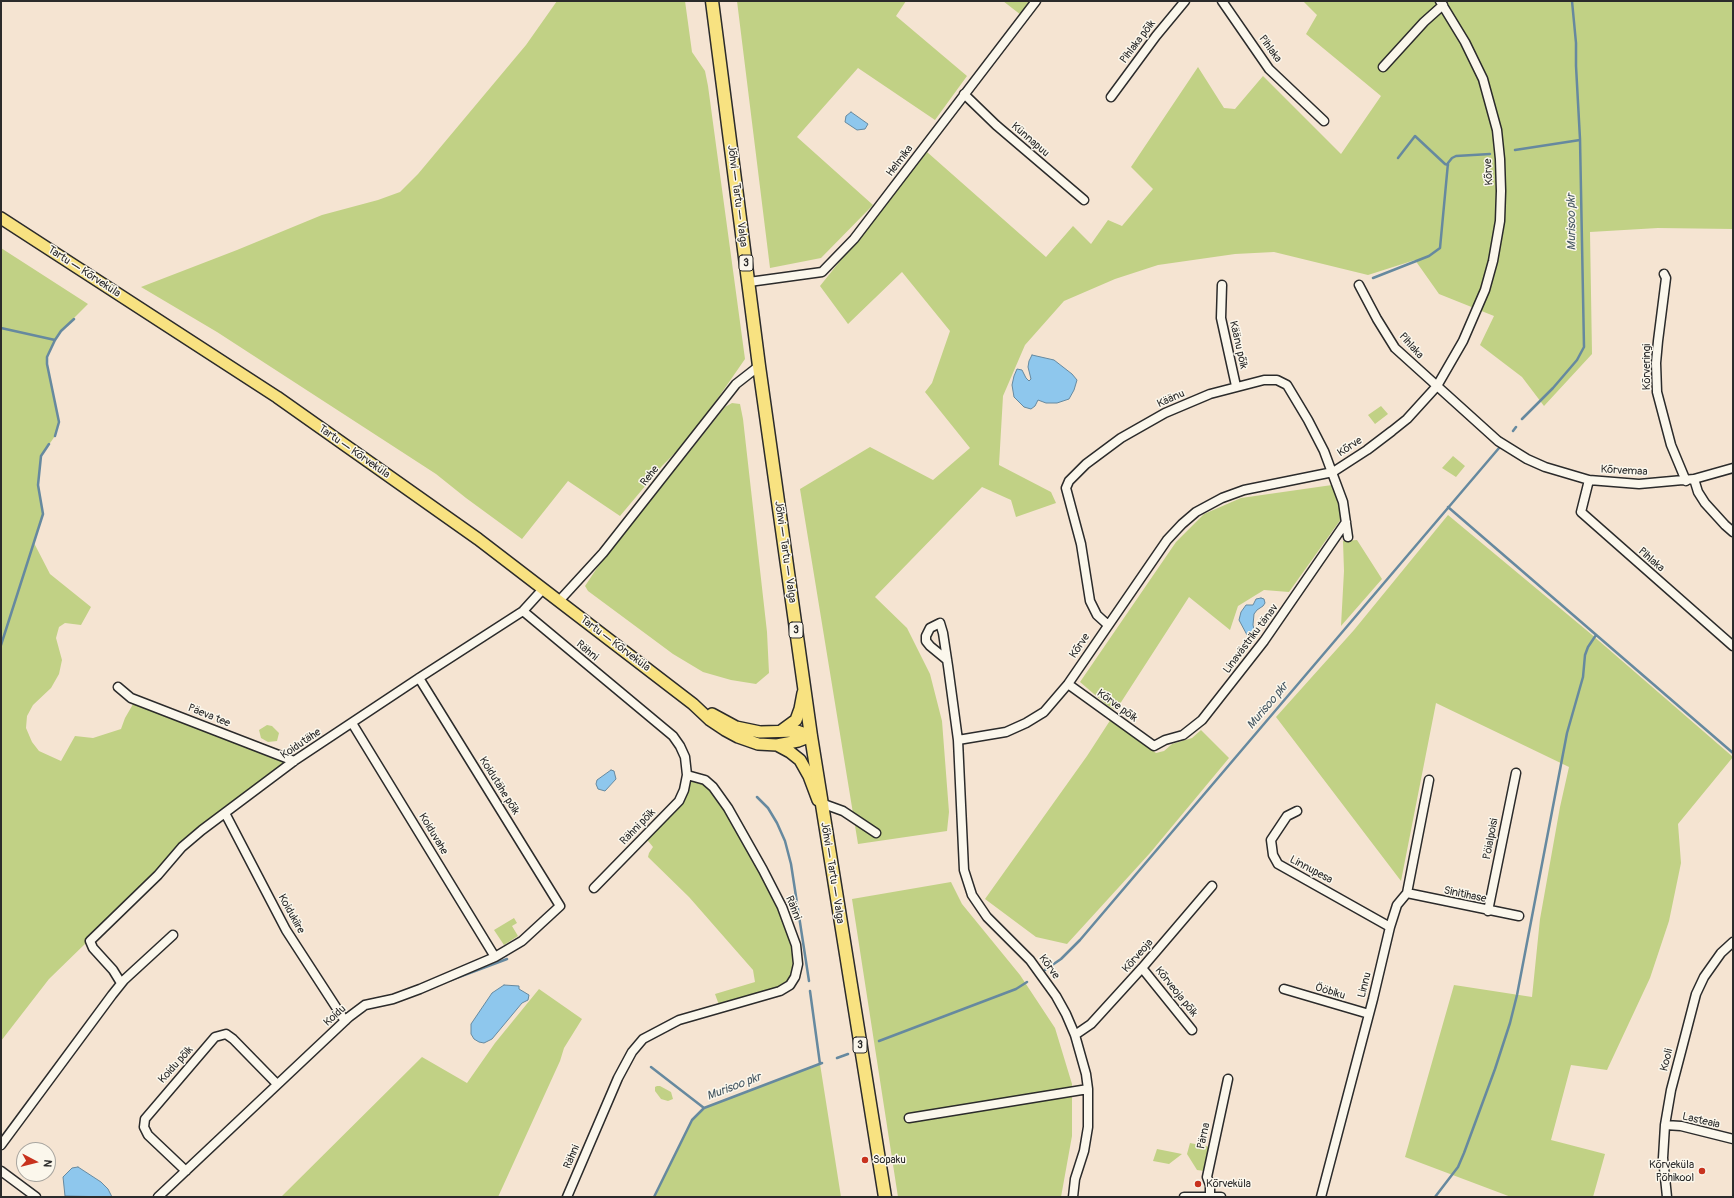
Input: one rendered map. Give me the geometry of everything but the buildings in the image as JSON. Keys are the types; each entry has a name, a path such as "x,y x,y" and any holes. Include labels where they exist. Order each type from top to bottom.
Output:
{"highway":[{"name":"Jõhvi — Tartu — Valga","path":"712,1 759,366 810,736 885,1197"}],"main road":[{"name":"Tartu — Kõrveküla","path":"1,218 277,397 478,540 693,704 710,720 738,738 758,744 777,745 798,741 810,736"},
{"path":"781,731 796,720 800,709 804,686"},
{"name":"Tartu — Kõrveküla","path":"693,704 736,727 760,732 797,731 810,736"},
{"path":"777,745 790,752 800,760 809,776 822,808"}],"street":[{"name":"Helmika","path":"749,282 822,272 854,239 1036,1"},
{"name":"Pihlaka põik","path":"1111,97 1156,36 1185,1"},
{"name":"Pihlaka","path":"1222,1 1269,69 1324,121"},
{"name":"Kõrve","path":"958,740 1006,732 1026,723 1044,712 1068,684 1167,540 1196,512 1222,498 1244,490 1333,472 1367,450 1407,419 1437,386 1463,341 1485,290 1494,254 1500,221 1501,191 1500,159 1496,130 1491,104 1483,79 1471,54 1442,3 1383,67"},
{"name":"Künnapuu","path":"964,94 996,125 1084,200"},
{"name":"Kõrveringi","path":"1664,274 1666,278 1656,362 1657,392 1671,445 1690,480 1705,503 1733,532"},
{"name":"Käänu põik","path":"1222,285 1221,318 1236,386"},
{"name":"Pihlaka","path":"1359,285 1377,319 1395,348 1498,441 1517,454"},
{"name":"Rehe","path":"559,601 603,553 736,384 759,366"},
{"name":"Käänu","path":"1108,625 1097,615 1090,601 1081,544 1066,488 1069,481 1086,464 1127,435 1165,413 1210,394 1236,386 1264,380 1277,380 1286,385 1308,420 1333,472 1343,502 1348,537"},
{"name":"Kõrvemaa","path":"1517,454 1545,467 1589,480 1639,484 1690,480 1733,468"},
{"name":"Pihlaka","path":"1589,480 1581,512 1733,646"},
{"name":"Linavästriku tänav","path":"1154,746 1165,740 1183,735 1202,720 1264,641 1346,522"},
{"name":"Koidutähe","path":"121,983 113,970 92,948 90,941 158,875 182,848 225,813 294,761 523,611 543,589"},
{"name":"Rähni","path":"523,611 673,736 680,746 684,757 687,775 705,780 713,787 728,808 764,870 782,907 796,945 798,964 795,977 790,985 780,991 680,1020 643,1039 632,1052 618,1078 568,1197"},
{"name":"Kõrve","path":"947,660 926,641 926,636 930,628 940,623 947,660 958,740 964,870 972,895 987,917 1030,960 1056,996 1075,1035 1088,1089 1088,1126 1084,1151 1074,1184 1073,1197"},
{"name":"Koidutähe põik","path":"419,678 560,906"},
{"name":"Kõrve põik","path":"1068,684 1154,746"},
{"name":"Päeva tee","path":"118,687 131,698 294,761"},
{"name":"Koiduvahe","path":"352,724 494,956"},
{"name":"Pöialpoisi","path":"1488,911 1516,773"},
{"name":"Rähni põik","path":"594,888 679,801 684,790 687,775"},
{"name":"Linnu","path":"1321,1197 1390,927 1397,905 1407,894 1429,780"},
{"path":"822,808 842,812 876,833"},
{"name":"Linnupesa","path":"1297,811 1287,816 1271,840 1273,855 1278,864 1390,927"},
{"name":"Koidukiire","path":"225,813 286,930 345,1021"},
{"name":"Kõrveoja","path":"1075,1035 1091,1024 1142,968 1212,886"},
{"name":"Sinitihase","path":"1407,894 1519,916"},
{"name":"Koidu","path":"158,1197 345,1021 365,1006 393,999 420,989 494,956 522,941 560,906"},
{"path":"1,1145 121,983 173,935"},
{"name":"Kooli","path":"1667,1197 1663,1158 1665,1125 1671,1090 1696,994 1704,977 1714,962 1733,942"},
{"name":"Kõrveoja põik","path":"1142,968 1192,1030"},
{"name":"Ööbiku","path":"1284,989 1369,1014"},
{"name":"Koidu põik","path":"186,1171 148,1135 144,1126 145,1119 215,1037 226,1034 233,1039 277,1084"},
{"name":"Pärna","path":"1210,1197 1210,1185 1207,1177 1228,1079"},
{"path":"909,1118 1088,1089"},
{"name":"Lasteaia","path":"1665,1125 1681,1126 1733,1139"},
{"path":"1,1170 36,1197"},
{"path":"1184,1197 1220,1197"}],"green space":[{"path":"557,1 685,1 692,52 705,71 708,86 745,359 691,437 662,466 620,516 568,481 522,539 436,474 217,332 141,287 322,215 378,200 400,192 418,174 526,45"},
{"path":"737,1 906,1 896,16 967,76 935,120 858,68 797,137 873,205 821,258 770,268"},
{"path":"1003,1 1032,1 1021,15"},
{"path":"1303,1 1733,1 1733,229 1658,228 1590,232 1592,354 1544,406 1522,377 1480,345 1494,316 1439,294 1415,260 1368,275 1274,252 1235,254 1158,265 1115,279 1064,301 1025,345 1003,396 999,465 1051,492 1056,503 1016,517 1011,500 982,487 875,597 907,628 930,674 942,721 949,812 947,831 858,844 800,489 870,447 933,480 970,448 925,392 932,383 950,331 902,272 848,324 820,286 927,152 1046,257 1073,226 1091,244 1108,220 1122,226 1153,189 1131,167 1198,67 1224,108 1235,109 1263,76 1341,154 1381,96 1306,34 1317,15"},
{"path":"1,248 88,304 61,331 47,357 47,364 59,422 55,436 41,456 38,485 43,514 34,543 50,574 91,607 81,625 65,623 59,627 56,638 62,660 59,674 51,688 33,705 27,716 26,728 32,742 39,751 61,761 75,736 93,738 121,729 125,718 136,699 294,761 202,830 49,979 1,1041"},
{"path":"732,403 740,404 743,419 767,632 769,673 756,684 731,680 703,672 673,654 588,591 585,586 597,568 725,407"},
{"path":"1381,406 1388,414 1375,424 1368,415"},
{"path":"1453,456 1465,466 1456,477 1442,468"},
{"path":"1332,485 1338,501 1341,519 1289,592 1264,590 1238,606 1230,630 1189,597 1116,710 1108,706 1080,682 1176,542 1204,514 1241,498"},
{"path":"1448,515 1591,634 1733,757 1678,824 1681,863 1669,921 1650,978 1607,1070 1571,1065 1551,1140 1605,1154 1593,1197 1511,1197 1405,1157 1454,985 1532,997 1540,919 1560,807 1569,767 1436,703 1401,881 1276,717 1354,630"},
{"path":"1357,540 1382,579 1341,626 1344,571 1343,541"},
{"path":"1111,719 1156,753 1164,751 1172,744 1192,738 1201,730 1229,758 1150,853 1067,944 1036,937 985,899 1087,756"},
{"path":"267,725 272,726 279,733 277,741 268,742 261,738 259,730"},
{"path":"687,775 713,787 782,907 798,964 788,981 778,987 719,1005 715,994 755,982 753,970 689,897 648,857 653,847 644,836 679,801"},
{"path":"951,882 962,904 1020,975 1055,1028 1072,1084 1072,1136 1061,1197 898,1197 852,899"},
{"path":"514,918 517,923 512,926 518,936 504,945 494,930"},
{"path":"539,989 582,1019 564,1048 560,1061 498,1197 281,1197 422,1057 467,1083 495,1043"},
{"path":"820,1064 841,1197 654,1197 692,1120 704,1108"},
{"path":"657,1086 671,1092 673,1099 668,1101 661,1099 655,1091 655,1087"},
{"path":"1190,1143 1210,1147 1204,1171 1197,1170 1187,1154"},
{"path":"1157,1149 1182,1154 1169,1164 1153,1161"}],"water":[{"path":"851,112 868,124 865,129 857,130 845,122 846,116"},
{"path":"1032,355 1054,360 1072,374 1077,380 1069,399 1057,403 1046,403 1038,400 1035,406 1031,409 1024,407 1014,397 1012,385 1017,369 1022,370 1029,381 1031,379 1028,367"},
{"path":"1256,599 1264,599 1265,603 1254,614 1253,625 1256,637 1252,639 1247,635 1239,620 1241,612 1246,605 1253,605"},
{"path":"611,770 614,771 616,779 605,791 598,789 596,784 597,780"},
{"path":"504,985 519,986 519,989 529,995 528,1000 522,1003 492,1039 484,1043 479,1042 474,1039 471,1034 471,1024 492,993"},
{"path":"78,1167 101,1182 108,1189 112,1197 65,1196 63,1177 72,1168"}],"waterway":[{"name":"Murisoo pkr","path":"1522,419 1553,388 1577,360 1584,347 1580,139 1576,43 1572,1"},
{"path":"1398,158 1415,136 1445,164 1448,165"},
{"path":"1515,150 1580,140"},
{"path":"1373,278 1429,256 1440,248 1448,163 1456,156 1490,154"},
{"path":"55,436 59,422 47,364 47,357 61,331 74,319"},
{"path":"1,328 55,340"},
{"name":"Murisoo pkr","path":"1513,431 1516,427"},
{"path":"1,645 43,514 38,485 41,456 49,444"},
{"name":"Murisoo pkr","path":"1045,970 1061,959 1080,940 1499,448"},
{"path":"1448,507 1733,753"},
{"path":"1435,1197 1458,1167 1495,1069 1510,1023 1517,995 1567,733 1583,677 1585,655 1588,647 1596,635"},
{"path":"757,797 768,808 785,841 791,864 809,981"},
{"path":"451,980 507,959"},
{"name":"Murisoo pkr","path":"879,1041 1016,989 1027,982"},
{"path":"810,991 820,1064"},
{"name":"Murisoo pkr","path":"837,1058 848,1054"},
{"name":"Murisoo pkr","path":"654,1197 692,1120 704,1108 822,1063"},
{"path":"651,1067 704,1108"}],"place":[{"name":"Sopaku","path":"865,1160"},
{"name":"Kõrveküla Põhikool","path":"1702,1171"},
{"name":"Kõrveküla","path":"1198,1184"}]}
